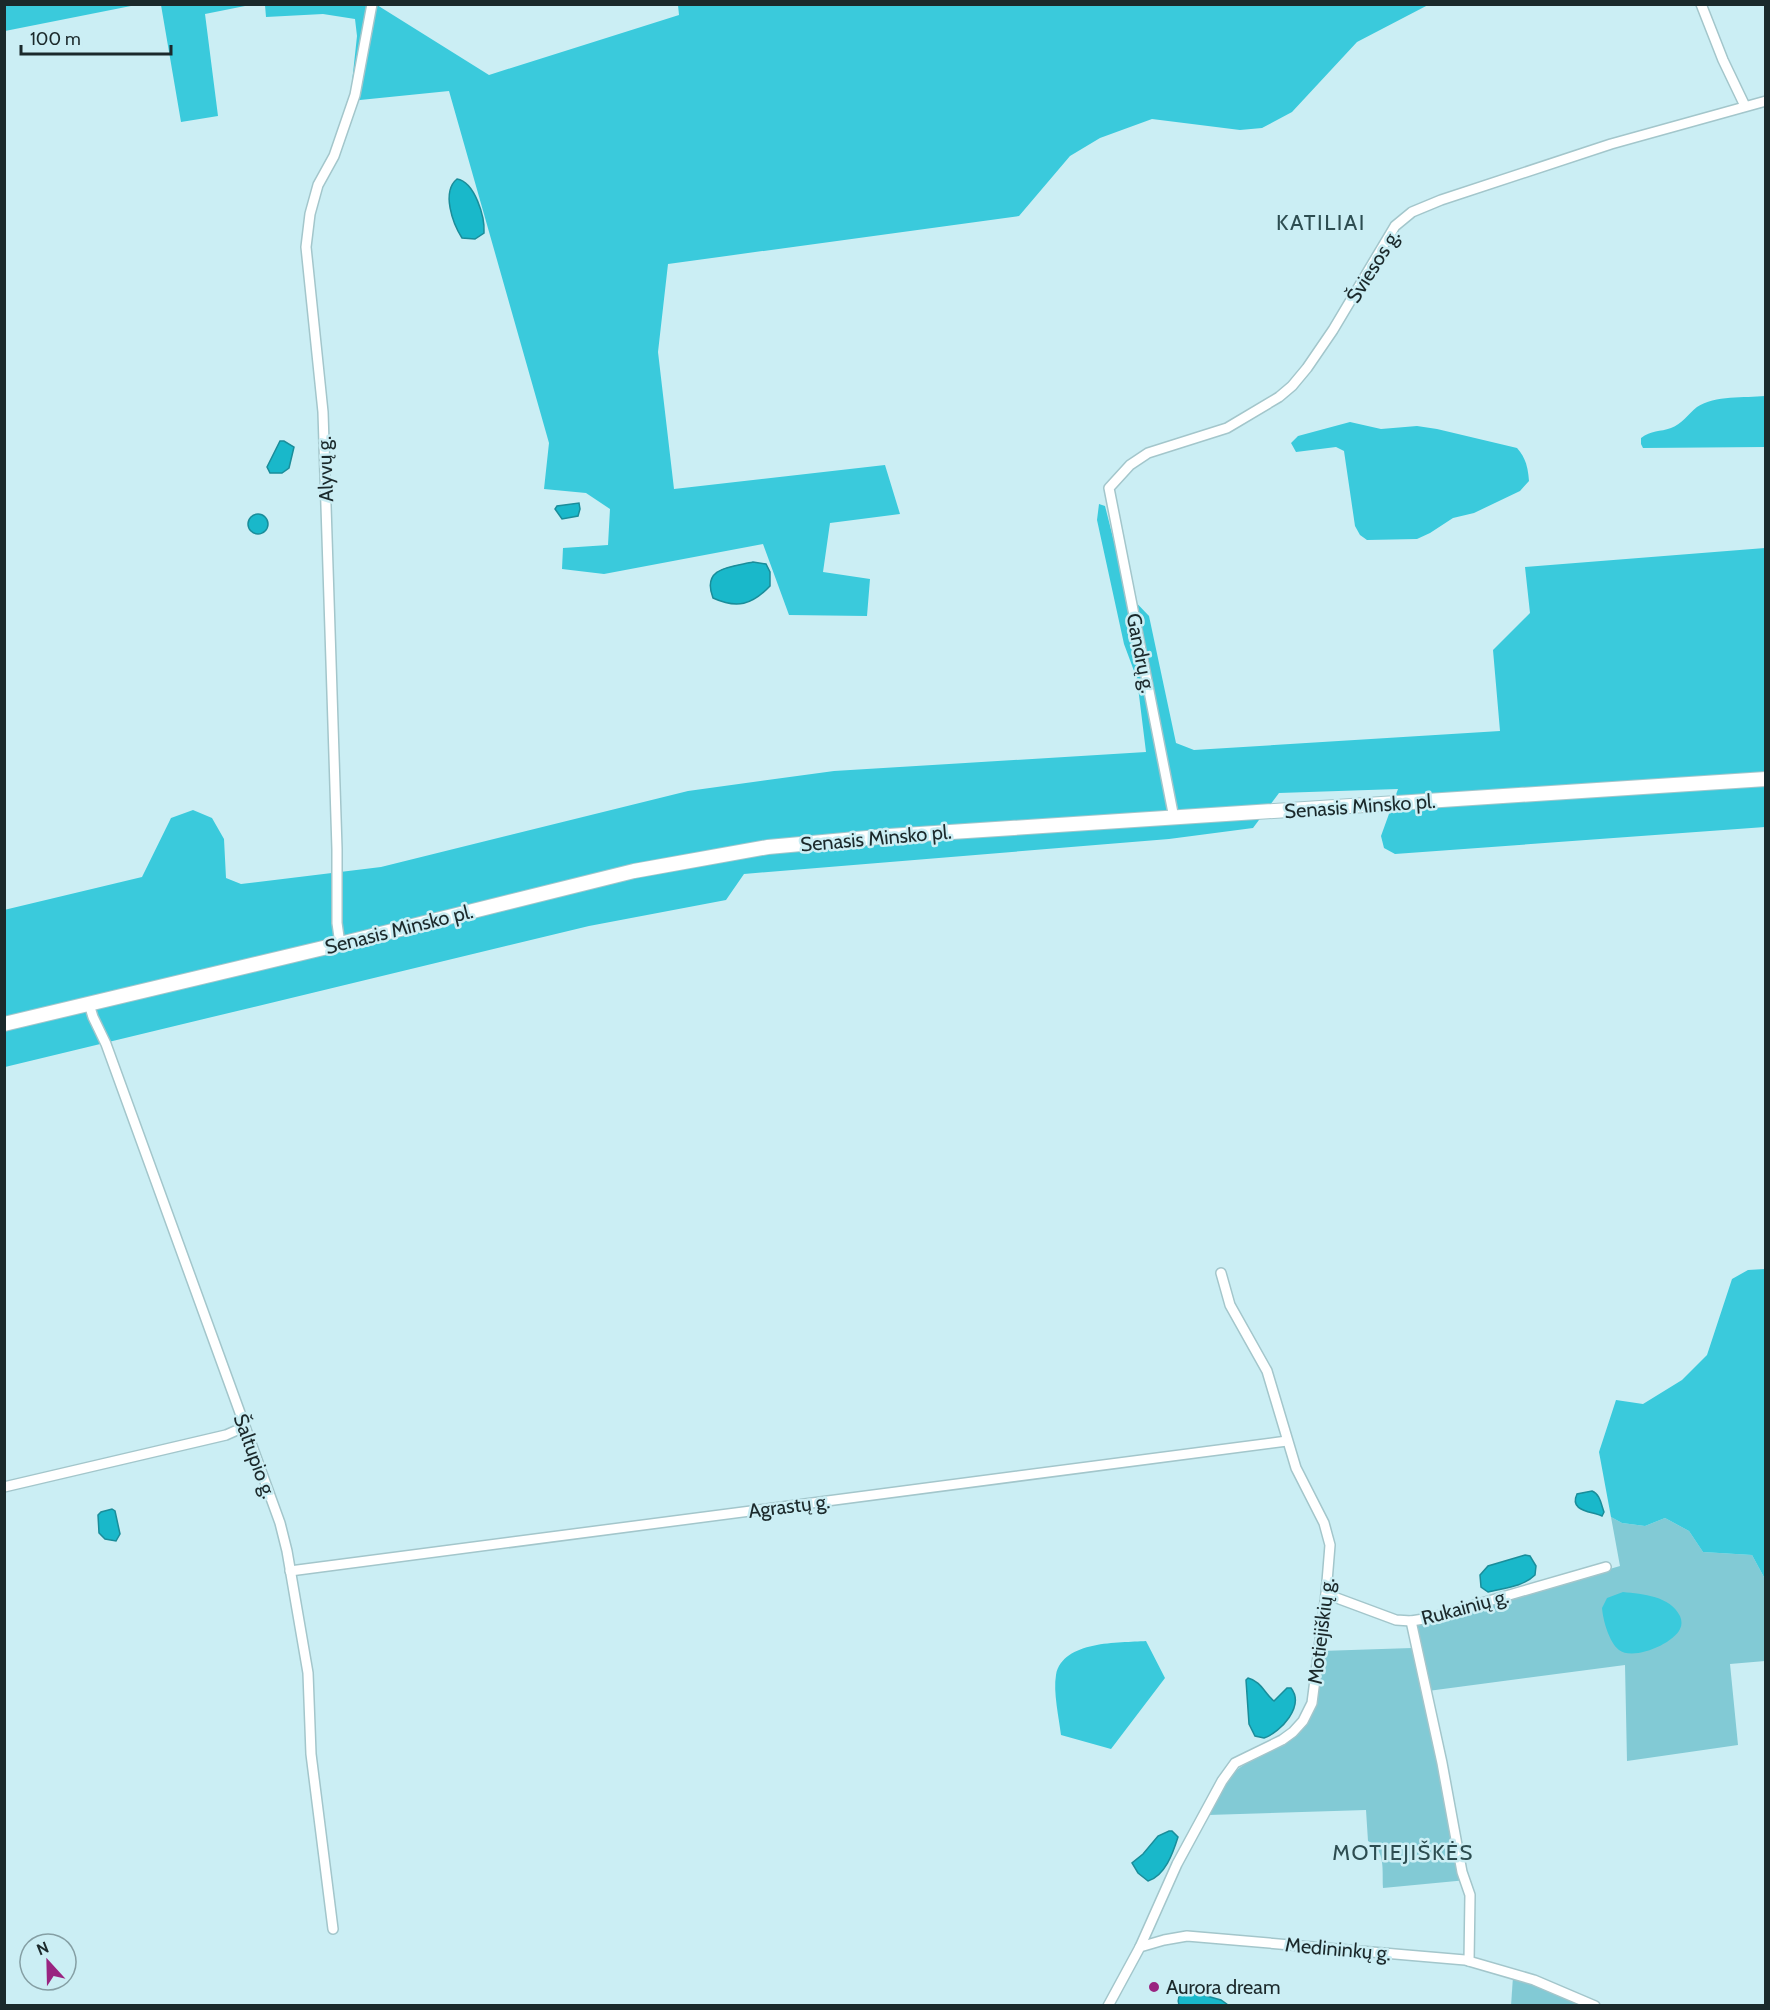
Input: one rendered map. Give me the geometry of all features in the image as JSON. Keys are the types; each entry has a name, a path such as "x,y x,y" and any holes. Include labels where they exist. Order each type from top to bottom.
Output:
{"main road":[{"name":"Senasis Minsko pl.","path":"4,1024 340,945 634,872 746,851 826,840 1766,779"}],"street":[{"name":"Alyvų g.","path":"340,945 337,923 337,849 323,412 306,247 310,214 318,185 334,156 355,95 372,4"},
{"path":"1701,4 1723,60 1745,106"},
{"name":"Šviesos g.","path":"1109,488 1130,465 1148,453 1227,428 1279,397 1292,386 1333,330 1395,226 1412,212 1440,200 1611,144 1762,102"},
{"name":"Gandrų g.","path":"1109,488 1174,818"},
{"name":"Šaltupio g.","path":"89,1004 106,1044 280,1523 308,1673 311,1754 333,1929"},
{"name":"Motiejiškių g.","path":"1140,1947 1177,1864 1222,1781 1235,1763 1282,1740 1303,1721 1312,1703 1326,1594 1330,1545 1324,1523 1296,1468 1267,1371 1230,1305 1221,1272"},
{"path":"4,1487 226,1435 244,1426"},
{"name":"Agrastų g.","path":"290,1571 1287,1441"},
{"name":"Rukainių g.","path":"1326,1594 1396,1620 1411,1621 1430,1618 1606,1567"},
{"path":"1411,1621 1442,1763 1462,1872 1470,1895 1469,1961"},
{"name":"Medininkų g.","path":"1140,1947 1187,1936 1469,1961 1534,1980 1595,2006"},
{"path":"1108,2006 1140,1947"}],"shaded area":[{"path":"5,4 136,4 136,5 5,31"},
{"path":"161,5 250,5 205,14 218,116 181,122"},
{"path":"265,5 377,5 489,75 679,15 678,5 1428,5 1357,42 1292,112 1262,128 1240,130 1152,119 1100,138 1070,156 1019,216 668,264 658,352 674,489 885,465 900,514 830,523 823,572 870,579 867,616 789,615 763,544 604,574 562,569 563,548 608,545 610,509 586,493 544,489 549,443 449,91 350,101 357,36 355,19 323,14 266,17"},
{"path":"457,179 469,186 481,210 484,233 475,239 462,238 452,217 450,192"},
{"path":"1765,396 1765,447 1643,448 1641,444 1641,438 1645,435 1675,426 1704,403 1712,400"},
{"path":"1350,422 1381,429 1417,426 1437,429 1517,448 1526,463 1529,481 1520,491 1474,513 1453,518 1417,539 1367,540 1360,535 1355,526 1344,451 1336,447 1296,452 1291,443 1298,436"},
{"path":"280,441 294,447 289,468 282,473 270,473 267,467"},
{"path":"579,503 578,516 562,519 555,509 557,506"},
{"path":"1099,504 1105,506 1127,593 1149,616 1176,743 1194,750 1500,731 1493,650 1530,613 1525,567 1765,548 1765,827 1395,854 1384,848 1381,836 1398,789 1279,793 1253,828 1169,839 744,874 726,900 589,926 5,1067 4,910 142,877 171,818 193,810 212,818 224,839 226,878 241,884 381,867 688,791 834,771 1146,752 1137,679 1124,644 1097,520"},
{"path":"258,514 265,517 268,524 265,531 258,534 251,531 248,524 251,517"},
{"path":"753,562 766,564 770,572 770,586 757,597 744,603 730,603 713,598 710,588 715,574 728,567"},
{"path":"1766,1269 1765,1579 1752,1555 1703,1552 1689,1531 1665,1518 1645,1526 1622,1523 1611,1517 1599,1452 1616,1400 1643,1404 1682,1380 1707,1355 1732,1279 1748,1270"},
{"path":"1592,1491 1600,1500 1604,1512 1602,1516 1582,1510 1576,1504 1577,1494"},
{"path":"112,1509 115,1511 120,1534 116,1541 105,1539 99,1533 98,1515"},
{"path":"1611,1517 1622,1523 1645,1526 1665,1518 1689,1531 1703,1552 1752,1555 1765,1579 1765,1661 1730,1664 1738,1745 1627,1761 1625,1665 1428,1691 1415,1626 1620,1566"},
{"path":"1525,1555 1530,1556 1536,1566 1535,1575 1530,1579 1519,1585 1488,1592 1481,1587 1480,1575 1488,1566"},
{"path":"1623,1592 1655,1597 1670,1604 1676,1609 1682,1623 1676,1635 1661,1645 1643,1652 1625,1653 1619,1650 1609,1636 1602,1608 1607,1598"},
{"path":"1146,1641 1165,1678 1111,1749 1061,1735 1055,1689 1056,1675 1061,1664 1069,1655 1080,1649 1108,1643"},
{"path":"1412,1648 1467,1880 1383,1888 1383,1868 1380,1855 1374,1845 1368,1841 1366,1810 1208,1815 1231,1774 1285,1741 1308,1720 1321,1651"},
{"path":"1248,1678 1260,1685 1274,1701 1287,1688 1291,1688 1295,1695 1295,1703 1289,1718 1271,1735 1264,1738 1255,1736 1249,1724 1246,1680"},
{"path":"1169,1831 1178,1837 1171,1857 1164,1869 1148,1881 1138,1873 1132,1863 1158,1836"},
{"path":"1513,1977 1577,2001 1586,2006 1511,2006"},
{"path":"1185,1990 1221,2000 1228,2005 1179,2005 1179,1996"}],"place":[{"name":"Aurora dream","path":"1154,1987"}],"district":[{"name":"KATILIAI","path":"1321,222"},
{"name":"MOTIEJIŠKĖS","path":"1403,1852"}]}
